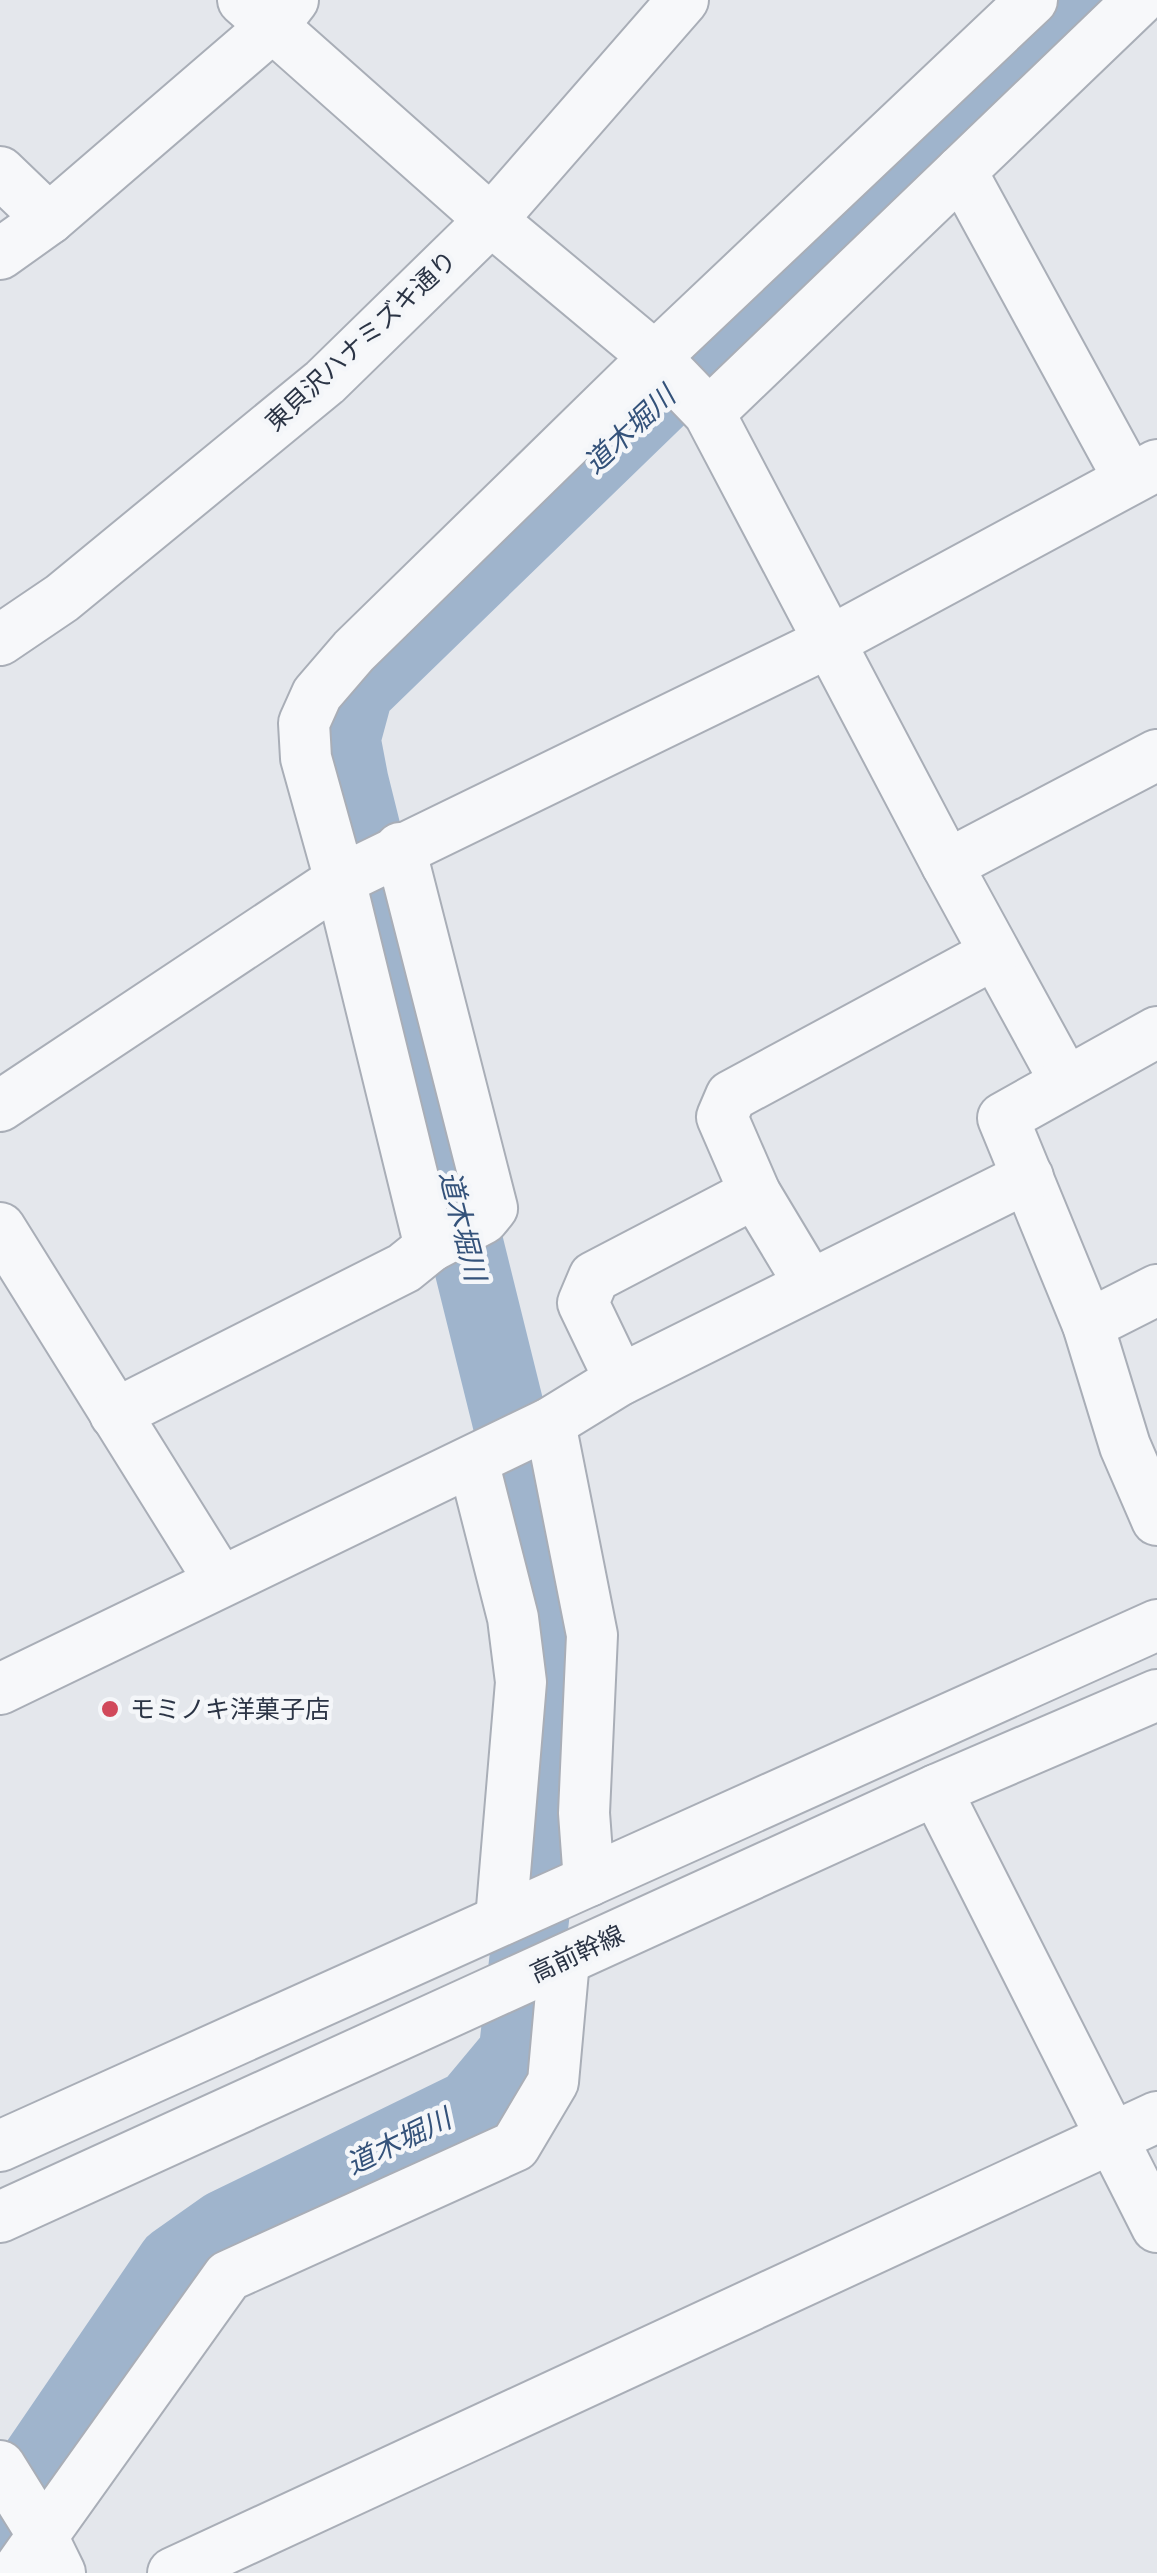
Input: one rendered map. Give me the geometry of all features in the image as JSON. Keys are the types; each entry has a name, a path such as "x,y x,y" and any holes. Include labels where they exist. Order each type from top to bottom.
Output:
{"street":[{"name":"東貝沢ハナミズキ通り","path":"0,640 62,598 326,382 491,220 683,0"},
{"path":"683,386 1032,0"},
{"path":"452,1235 340,880 306,758 304,723 317,694 354,651 683,386 961,171 1139,0"},
{"path":"0,254 49,218 269,9 491,220 683,386 829,642 1065,1081"},
{"path":"0,1106 340,880 829,642 1143,472 961,171"},
{"path":"0,172 49,218"},
{"path":"946,865 1157,755"},
{"path":"115,1414 404,1268 492,1208 400,848"},
{"path":"810,1283 754,1193 722,1117 730,1096 994,954"},
{"path":"1157,1032 1003,1118 1088,1325 1125,1446 1157,1520"},
{"path":"0,1689 550,1423 620,1380 1028,1177"},
{"path":"620,1380 583,1303 594,1277 754,1193"},
{"path":"0,1228 220,1581"},
{"path":"1088,1325 1157,1290"},
{"path":"550,1423 592,1635 584,1813 588,1882"},
{"path":"473,1461 514,1618 520,1682 501,1920"},
{"path":"0,2146 1157,1625"},
{"name":"高前幹線","path":"0,2217 936,1790 1157,1695"},
{"path":"936,1790 1157,2228"},
{"path":"39,2552 228,2276 515,2146 554,2082 564,1960"},
{"path":"173,2573 1157,2117"},
{"path":"1,2467 39,2552"}],"waterway":[{"name":"道木堀川","path":"0,2518 174,2263 225,2227 471,2107 516,2053 559,1682 550,1583 351,781 343,739 356,691 716,342 1084,0"}],"place":[{"name":"モミノキ洋菓子店","path":"110,1709"}]}
